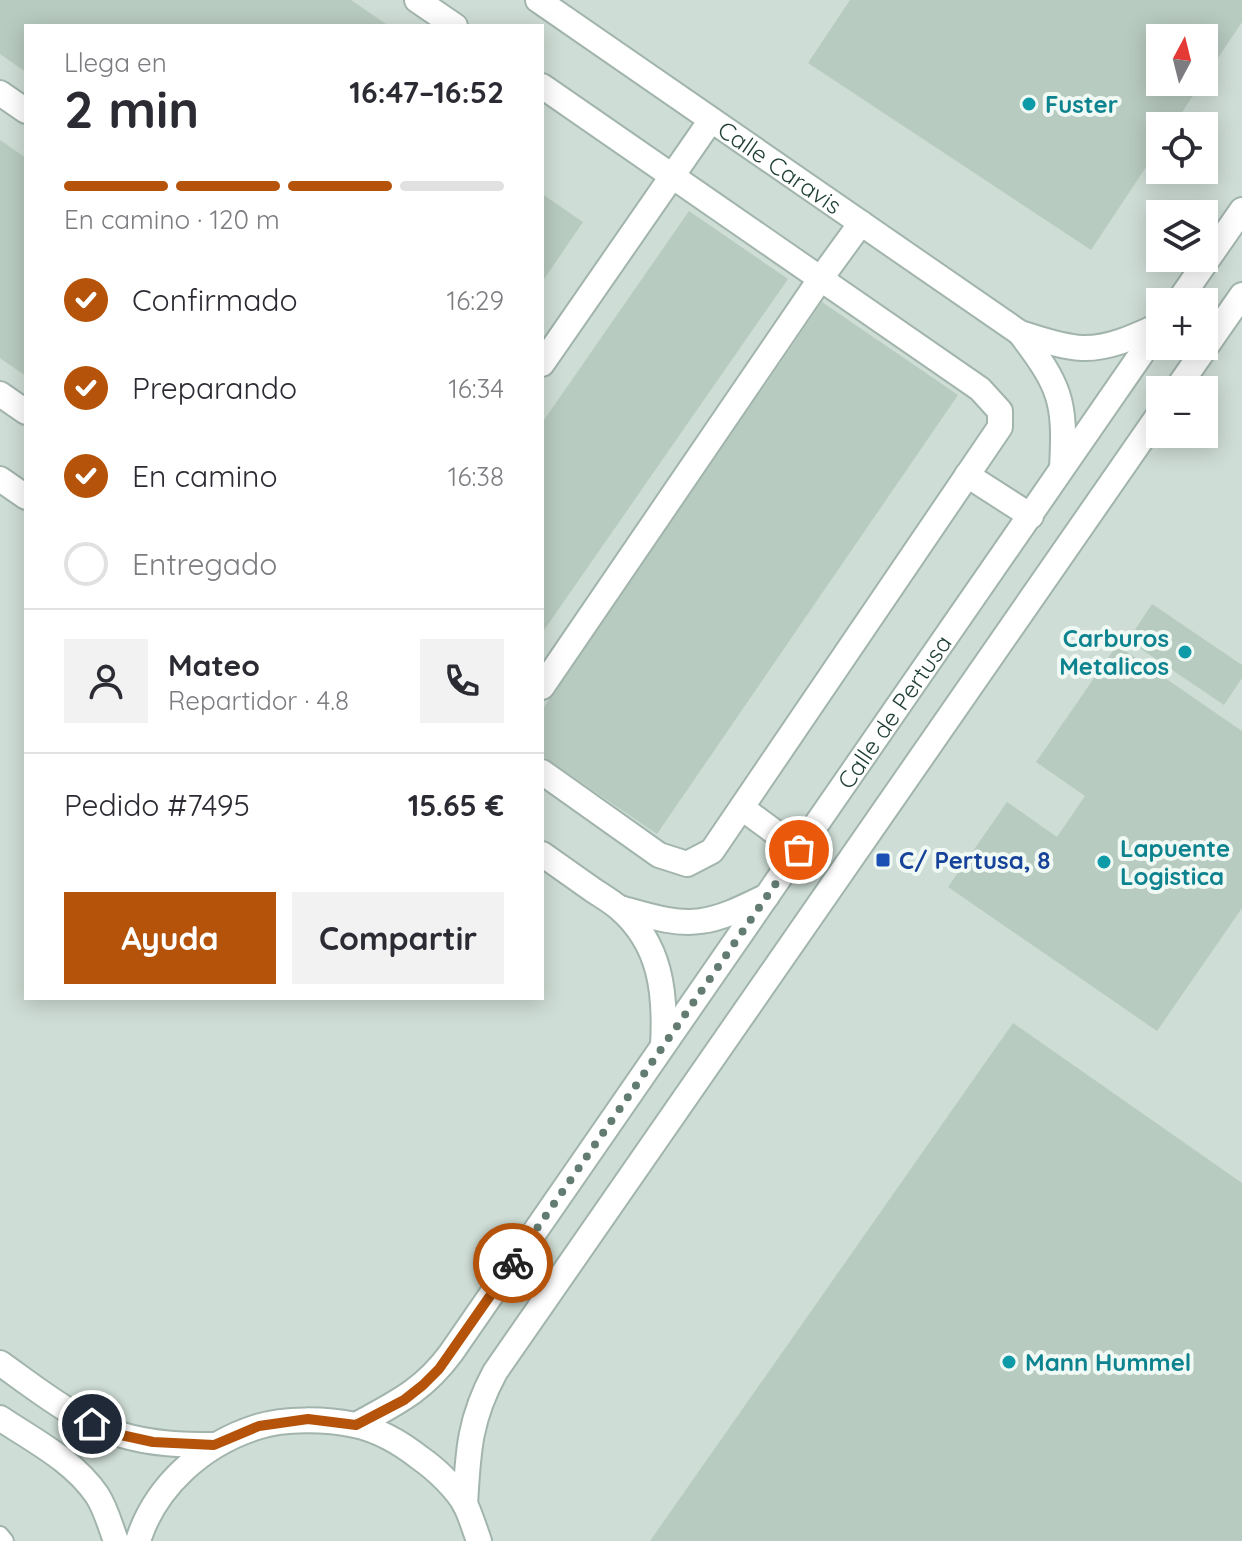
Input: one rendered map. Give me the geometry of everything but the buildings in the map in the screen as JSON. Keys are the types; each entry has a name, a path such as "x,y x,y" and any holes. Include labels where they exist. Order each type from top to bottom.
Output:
{"street":[{"path":"417,0 452,24"},
{"name":"Calle Caravis","path":"538,0 1020,333 1081,348 1106,346 1146,331"},
{"path":"544,87 980,389 1000,411 1000,427 712,851 687,864 659,855 544,773"},
{"path":"0,93 24,110"},
{"path":"544,361 711,120"},
{"path":"1188,288 1242,210"},
{"path":"544,684 861,223"},
{"path":"1186,376 1242,295"},
{"name":"Calle Caravis","path":"1020,333 1050,375 1059,394 1064,435 1061,468"},
{"name":"Calle de Pertusa","path":"356,1425 404,1400 439,1369 1146,346"},
{"path":"0,394 24,411"},
{"name":"Calle de Pertusa","path":"465,1505 469,1443 484,1393 495,1372 1146,433"},
{"path":"967,475 1031,516"},
{"path":"0,479 24,496"},
{"path":"742,808 799,850"},
{"path":"544,855 620,908 652,952 663,992 663,1045"},
{"path":"620,908 679,922 703,921 734,912 768,895"},
{"path":"0,1363 92,1424 153,1442 214,1445"},
{"path":"0,1418 65,1460 82,1477 97,1495 116,1541"},
{"path":"138,1541 144,1522 174,1479 214,1445 259,1426 308,1419 356,1425 399,1442 436,1469 465,1505 479,1541"}],"lane":[{"path":"0,1535 5,1541"}],"shaded area":[{"path":"0,0 1242,0 1242,1541 0,1541"}],"way so far":[{"path":"513,1263 799,850"}],"place":[{"name":"Fuster","path":"1029,104"},
{"name":"Carburos Metalicos","path":"1185,652"},
{"name":"C/ Pertusa, 8","path":"883,860"},
{"name":"Lapuente Logistica","path":"1104,862"},
{"name":"Mann Hummel","path":"1009,1362"}],"route":[{"path":"92,1424 121,1435 180,1445 214,1445 259,1426 308,1419 356,1425 404,1400 439,1369 513,1263"}]}
